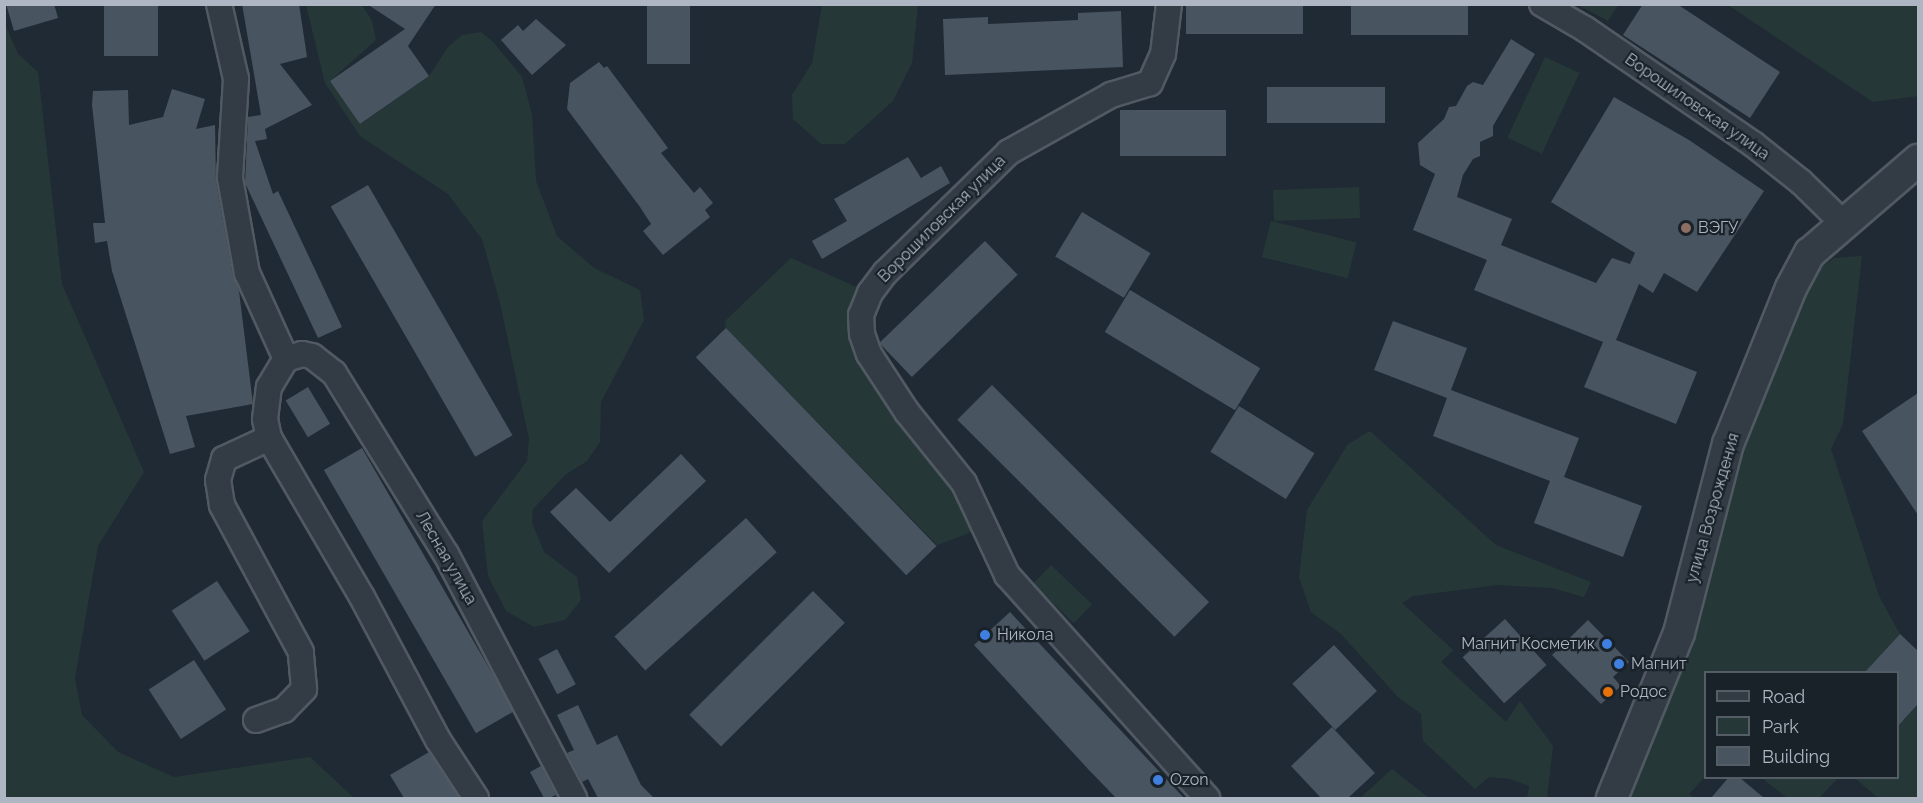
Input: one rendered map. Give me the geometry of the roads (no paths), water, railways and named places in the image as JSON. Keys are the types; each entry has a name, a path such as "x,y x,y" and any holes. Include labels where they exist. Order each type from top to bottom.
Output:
{"street":[{"path":"219,4 236,79 230,178 247,273 286,359 269,387 265,419 269,438 357,588 438,740 476,798"},
{"name":"Ворошиловская улица","path":"1169,4 1163,54 1150,83 1111,95 1009,152 885,273 870,293 861,315 862,334 869,354 907,412 964,483 1007,575 1207,798"},
{"name":"Ворошиловская улица","path":"1542,4 1585,29 1752,144 1801,182 1842,222"},
{"name":"улица Возрождения","path":"1612,798 1679,633 1728,444 1791,288 1810,253 1842,222 1918,160"},
{"name":"Лесная улица","path":"286,359 302,354 312,356 334,373 446,554 574,798"},
{"path":"256,720 284,710 304,689 301,652 222,505 218,480 224,459 269,438"}],"place":[{"name":"ВЭГУ","path":"1686,228"},
{"name":"Никола","path":"985,635"},
{"name":"Магнит Косметик","path":"1607,644"},
{"name":"Магнит","path":"1619,664"},
{"name":"Родос","path":"1608,692"},
{"name":"Ozon","path":"1158,780"}]}
